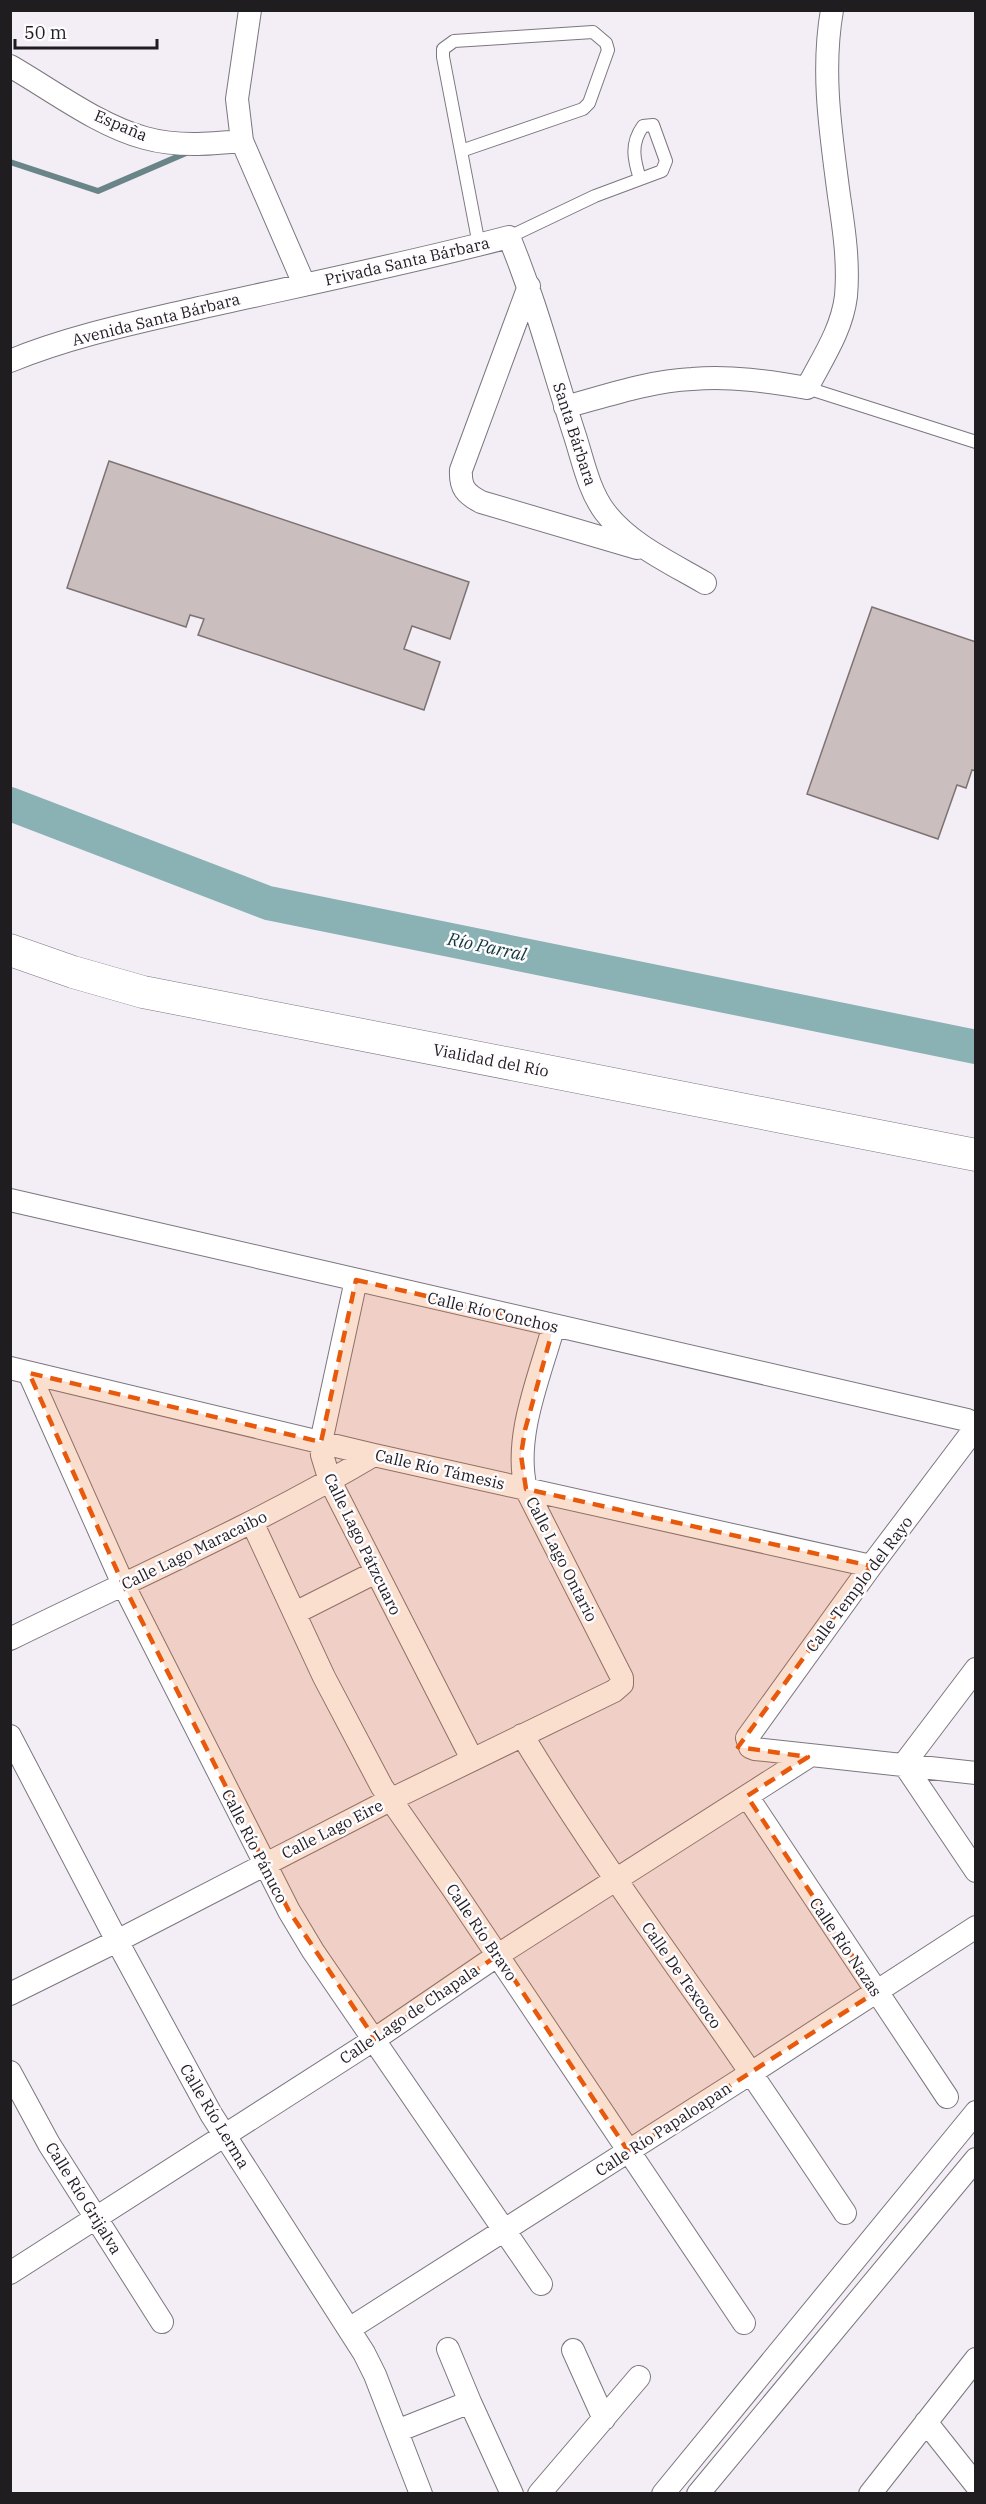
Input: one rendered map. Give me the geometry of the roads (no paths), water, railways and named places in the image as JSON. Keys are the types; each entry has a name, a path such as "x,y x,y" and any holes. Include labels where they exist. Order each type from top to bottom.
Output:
{"main road":[{"name":"Vialidad del Río","path":"10,950 73,972 143,992 975,1155"}],"street":[{"path":"250,10 237,99 242,141 304,284"},
{"path":"565,407 640,387 690,379 751,378 807,388 837,333 846,297 846,251 827,109 827,38 832,10"},
{"name":"España","path":"10,66 103,120 146,138 204,145 242,141"},
{"name":"Privada Santa Bárbara","path":"304,284 382,269 508,237"},
{"name":"Santa Bárbara","path":"508,237 529,286 594,495 622,531 705,584"},
{"name":"Avenida Santa Bárbara","path":"10,361 50,345 304,284"},
{"path":"529,286 461,470 460,481 463,489 481,502 653,552"},
{"name":"Calle Río Conchos","path":"10,1200 955,1417 975,1426"},
{"name":"Calle Lago Pátzcuaro","path":"356,1280 321,1442 322,1455 330,1481 472,1759"},
{"name":"Calle Lago Ontario","path":"554,1325 525,1430 521,1455 525,1488 622,1678 622,1684"},
{"name":"Calle Río Támesis","path":"20,1371 375,1455 871,1566"},
{"name":"Calle Río Pánuco","path":"20,1371 123,1584 264,1864 313,1951 541,2284"},
{"name":"Calle Templo del Rayo","path":"808,1757 755,1749 747,1742 747,1735 975,1426"},
{"name":"Calle Lago Maracaibo","path":"10,1639 252,1522 375,1455"},
{"name":"Calle Río Bravo","path":"252,1522 372,1771 744,2323"},
{"path":"295,1613 376,1572"},
{"path":"904,1764 975,1669"},
{"name":"Calle Lago Eire","path":"10,1994 390,1800 614,1691 622,1684"},
{"name":"Calle De Texcoco","path":"522,1735 554,1789 615,1880 751,2073 845,2213"},
{"name":"Calle Río Lerma","path":"10,1736 117,1941 225,2136 349,2329 375,2375 421,2493"},
{"path":"808,1757 904,1764 975,1773"},
{"name":"Calle Lago de Chapala","path":"10,2273 375,2039 498,1955 808,1757"},
{"path":"904,1764 975,1871"},
{"name":"Calle Río Nazas","path":"747,1796 948,2097"},
{"name":"Calle Río Papaloapan","path":"349,2329 751,2073 975,1927"},
{"name":"Calle Río Grijalva","path":"10,2072 49,2144 162,2322"},
{"path":"663,2493 975,2112"},
{"path":"699,2493 975,2159"},
{"path":"448,2349 512,2493"},
{"path":"573,2350 604,2419"},
{"path":"870,2493 975,2359"},
{"path":"539,2493 639,2377"},
{"path":"397,2431 470,2402"},
{"path":"926,2422 975,2485"}],"lane":[{"path":"461,151 583,109 590,103 605,60 608,50 606,43 593,32 454,41 443,49 443,57 461,151 479,245"},
{"path":"508,237 596,196 640,179"},
{"path":"807,388 975,442"}],"waterway":[{"path":"10,162 98,191 186,153"},
{"name":"Río Parral","path":"10,804 268,903 976,1047"}]}
